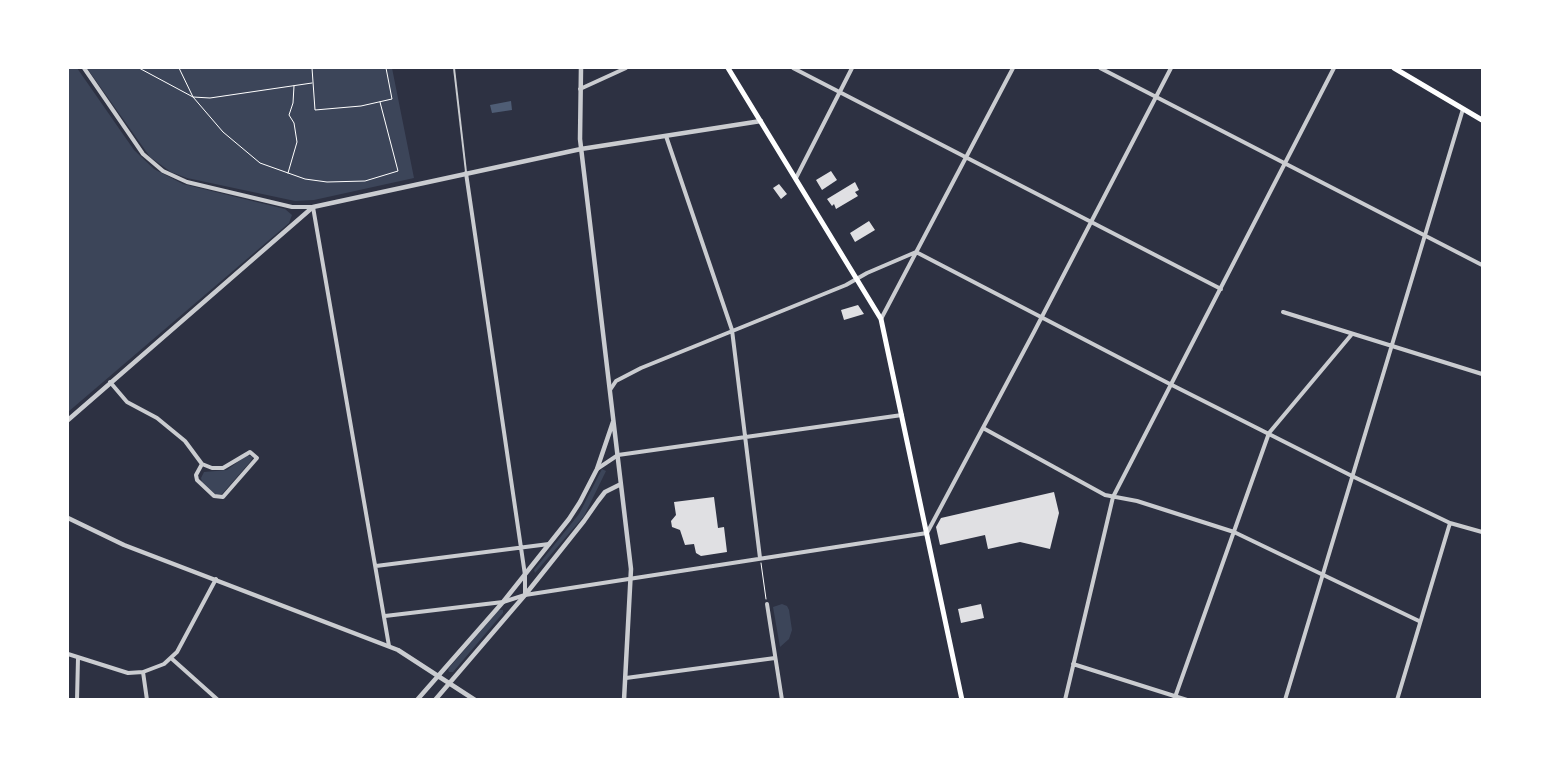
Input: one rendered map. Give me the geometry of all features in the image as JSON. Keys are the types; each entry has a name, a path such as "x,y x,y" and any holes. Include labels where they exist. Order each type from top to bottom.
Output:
{"main road":[{"path":"728,68 858,278 881,319 962,700"},
{"path":"1394,68 1482,120"}],"street":[{"path":"84,68 143,154 163,171 186,182 292,207 313,207 581,149 761,121"},
{"path":"581,68 581,149 631,580 624,700"},
{"path":"580,89 626,68"},
{"path":"794,68 1221,289"},
{"path":"796,178 852,68"},
{"path":"881,319 1013,68"},
{"path":"1100,68 1482,265"},
{"path":"385,616 503,602 524,595 927,533 1042,318 1171,68"},
{"path":"1065,700 1114,497 1334,68"},
{"path":"1286,700 1424,235 1464,109"},
{"path":"666,136 732,330 760,558"},
{"path":"466,173 525,575 524,595"},
{"path":"68,420 313,207"},
{"path":"313,207 389,646"},
{"path":"610,390 622,377 916,252"},
{"path":"916,252 1352,476 1450,523 1482,532"},
{"path":"1283,312 1482,374"},
{"path":"1175,698 1268,433 1352,334"},
{"path":"110,382 127,402 157,418 177,433 202,464 212,468 223,468 234,464 247,453 252,453 257,460 226,495 219,498 214,496 197,480 196,475 202,464"},
{"path":"597,469 618,455 902,415"},
{"path":"417,700 503,602 580,502 597,469 614,421"},
{"path":"983,428 1100,492 1114,497 1137,501 1234,532 1419,621"},
{"path":"435,700 524,595 605,492 621,484"},
{"path":"68,518 124,545 389,646 476,700"},
{"path":"1397,700 1419,621 1450,523"},
{"path":"376,566 549,544"},
{"path":"68,654 128,673 154,669 177,652 216,579"},
{"path":"767,604 782,700"},
{"path":"77,700 78,658"},
{"path":"171,658 218,700"},
{"path":"626,678 775,658"},
{"path":"1074,664 1175,698 1187,700"},
{"path":"143,672 146,700"}],"lane":[{"path":"454,68 466,173"}],"path":[{"path":"139,68 193,97 222,98 312,83"},
{"path":"179,68 193,97 222,132 251,157 288,174 327,182 365,182 398,171 380,102"},
{"path":"312,68 315,110 361,106 392,98 386,68"},
{"path":"288,174 297,142 294,123 289,115 293,102 294,86"},
{"path":"760,558 767,604"}],"shaded area":[{"path":"68,68 77,68 134,150 154,169 183,184 285,209 292,215 289,223 68,412"},
{"path":"87,68 392,68 414,178 314,200 295,201 187,178 171,172 150,157"},
{"path":"511,101 512,110 492,113 490,105"},
{"path":"247,455 253,457 222,494 215,494 202,482 201,478 204,472 227,470"},
{"path":"602,469 606,471 584,516 535,573 534,570 579,514"},
{"path":"782,604 787,606 789,610 792,630 789,639 780,647 773,607"},
{"path":"499,610 503,610 503,613 453,672 449,672 448,669"}],"building":[{"path":"831,171 837,180 822,190 816,180"},
{"path":"855,182 859,190 855,192 858,196 836,209 834,204 832,206 827,199"},
{"path":"779,184 787,194 781,199 773,188"},
{"path":"869,221 875,230 855,242 850,233"},
{"path":"858,305 864,314 844,320 841,310"},
{"path":"1054,492 1059,513 1050,549 1020,542 988,549 985,535 940,545 936,527 941,518"},
{"path":"714,497 718,528 724,527 727,552 701,556 696,553 694,544 685,545 680,530 672,527 671,521 676,515 674,502"},
{"path":"981,604 984,618 961,623 958,609"}]}
